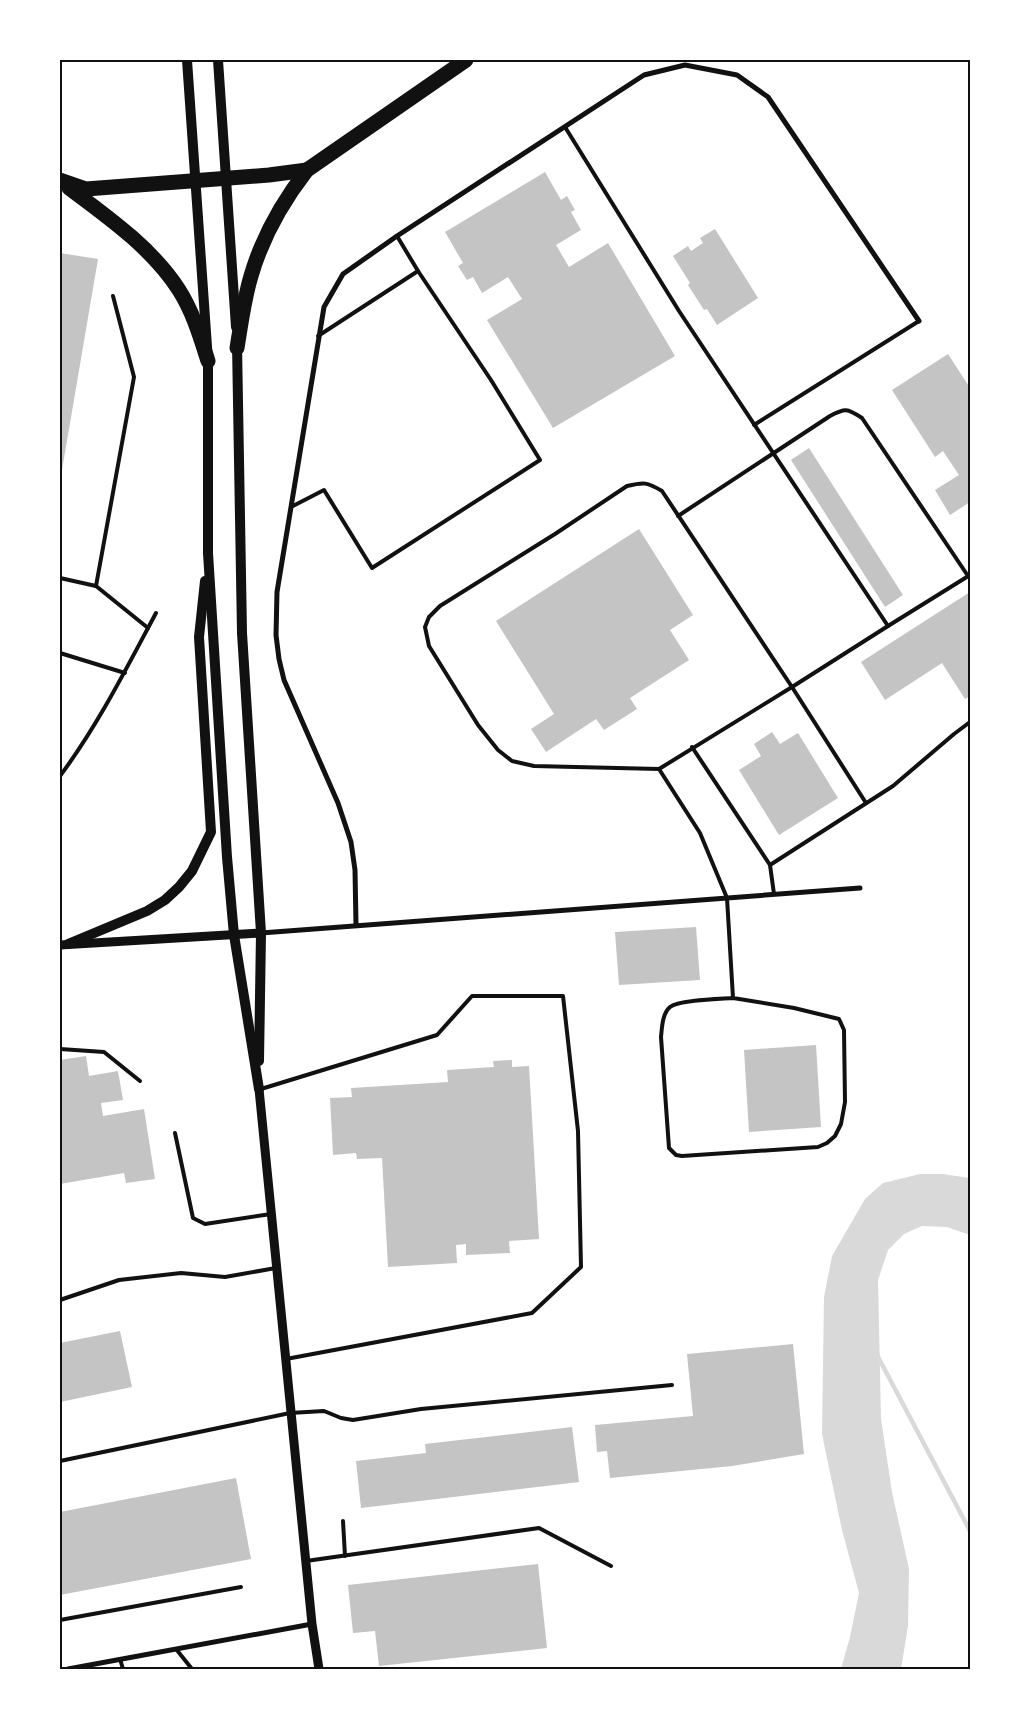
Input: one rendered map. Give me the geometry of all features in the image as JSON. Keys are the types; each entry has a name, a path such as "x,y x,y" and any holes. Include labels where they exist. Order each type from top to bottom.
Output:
{"highway":[{"path":"237,348 252,275 276,218 292,190 307,170 466,60"},
{"path":"60,181 86,190 307,170"},
{"path":"60,181 126,233 152,257 178,289 196,322 208,361"}],"main road":[{"path":"187,60 208,361 208,553 228,857 234,935 259,1089"},
{"path":"218,60 237,348 242,633 261,933 259,1089"},
{"path":"64,944 147,911 165,900 180,887 192,871 211,832 199,637 208,553"}],"street":[{"path":"356,925 355,870 351,842 346,824 284,680 276,635 277,599 311,393 318,336 324,307 343,274 397,236 644,75 685,65 737,75 768,97 919,321"},
{"path":"64,944 234,935 860,888"},
{"path":"259,1089 290,1412 312,1624 319,1669"},
{"path":"68,1669 312,1624"}],"lane":[{"path":"565,127 679,311 888,626"},
{"path":"291,507 324,490 372,568 540,460 397,236"},
{"path":"318,336 418,271"},
{"path":"96,586 134,377 113,296"},
{"path":"754,425 919,321"},
{"path":"678,516 830,416 842,409 850,410 862,418 969,576 792,687 692,747 659,769 534,766 512,761 498,750 478,725 429,646 425,626 430,617 440,606 555,534 627,486 649,483 662,491 678,516 792,687 866,803"},
{"path":"60,578 96,586 148,628"},
{"path":"60,776 77,752 125,672 156,613"},
{"path":"60,652 125,672"},
{"path":"770,865 893,786 970,722"},
{"path":"692,747 770,865 774,894"},
{"path":"659,769 700,832 728,898 733,998"},
{"path":"259,1089 437,1035 472,996 563,996 578,1131 581,1267 532,1313 286,1359"},
{"path":"733,998 794,1008 839,1019 844,1030 845,1102 841,1124 828,1144 818,1148 682,1156 676,1155 669,1148 660,1037 663,1019 669,1008 678,1003 733,998"},
{"path":"60,1048 104,1052 140,1081"},
{"path":"175,1133 194,1218 205,1224 271,1214"},
{"path":"60,1300 119,1280 181,1273 225,1277 276,1268"},
{"path":"60,1461 290,1412 324,1411 341,1418 353,1420 421,1409 672,1385"},
{"path":"342,1520 345,1556"},
{"path":"306,1561 539,1528 611,1566"},
{"path":"60,1620 241,1587"},
{"path":"176,1649 192,1669"},
{"path":"120,1659 123,1669"}],"shaded area":[{"path":"920,1174 942,1174 970,1178 970,1235 947,1227 922,1226 904,1234 888,1250 878,1280 881,1419 892,1492 909,1569 908,1626 901,1669 841,1669 859,1593 842,1530 822,1434 824,1297 832,1256 865,1199 883,1183"}],"building":[{"path":"545,172 561,200 567,196 575,210 571,212 581,230 556,245 569,267 608,243 675,356 553,428 487,320 522,299 508,277 482,293 473,277 467,280 458,266 463,263 445,232"},
{"path":"715,229 758,298 717,325 707,309 704,310 688,285 690,283 673,256 688,246 691,251 703,243 700,238"},
{"path":"60,253 98,259 61,476 60,476"},
{"path":"948,354 970,388 970,502 950,515 935,490 959,475 943,451 935,457 892,390"},
{"path":"809,448 903,595 885,607 791,460"},
{"path":"639,529 693,615 670,630 689,660 630,698 637,709 604,730 596,719 546,752 531,729 554,714 496,621"},
{"path":"970,592 970,696 965,699 942,663 885,700 861,662"},
{"path":"772,732 780,744 798,733 838,798 779,835 739,770 761,756 754,744"},
{"path":"696,927 700,980 619,985 615,932"},
{"path":"816,1045 821,1127 749,1132 744,1050"},
{"path":"86,1056 89,1076 118,1071 123,1100 101,1103 103,1116 144,1109 155,1179 126,1183 124,1173 60,1184 60,1060"},
{"path":"512,1060 512,1067 529,1066 539,1239 509,1241 510,1253 466,1255 466,1244 456,1245 457,1263 388,1267 382,1158 357,1159 356,1153 333,1155 330,1098 352,1097 351,1088 448,1082 447,1070 494,1067 493,1061"},
{"path":"120,1331 132,1387 60,1402 60,1343"},
{"path":"793,1344 804,1454 732,1466 610,1478 607,1451 597,1452 595,1425 693,1416 687,1354"},
{"path":"572,1427 579,1482 361,1508 356,1461 426,1453 425,1444"},
{"path":"236,1478 251,1559 60,1595 60,1512"},
{"path":"538,1564 547,1648 379,1666 375,1631 353,1633 348,1585"}],"waterway":[{"path":"876,1353 970,1531"}]}
